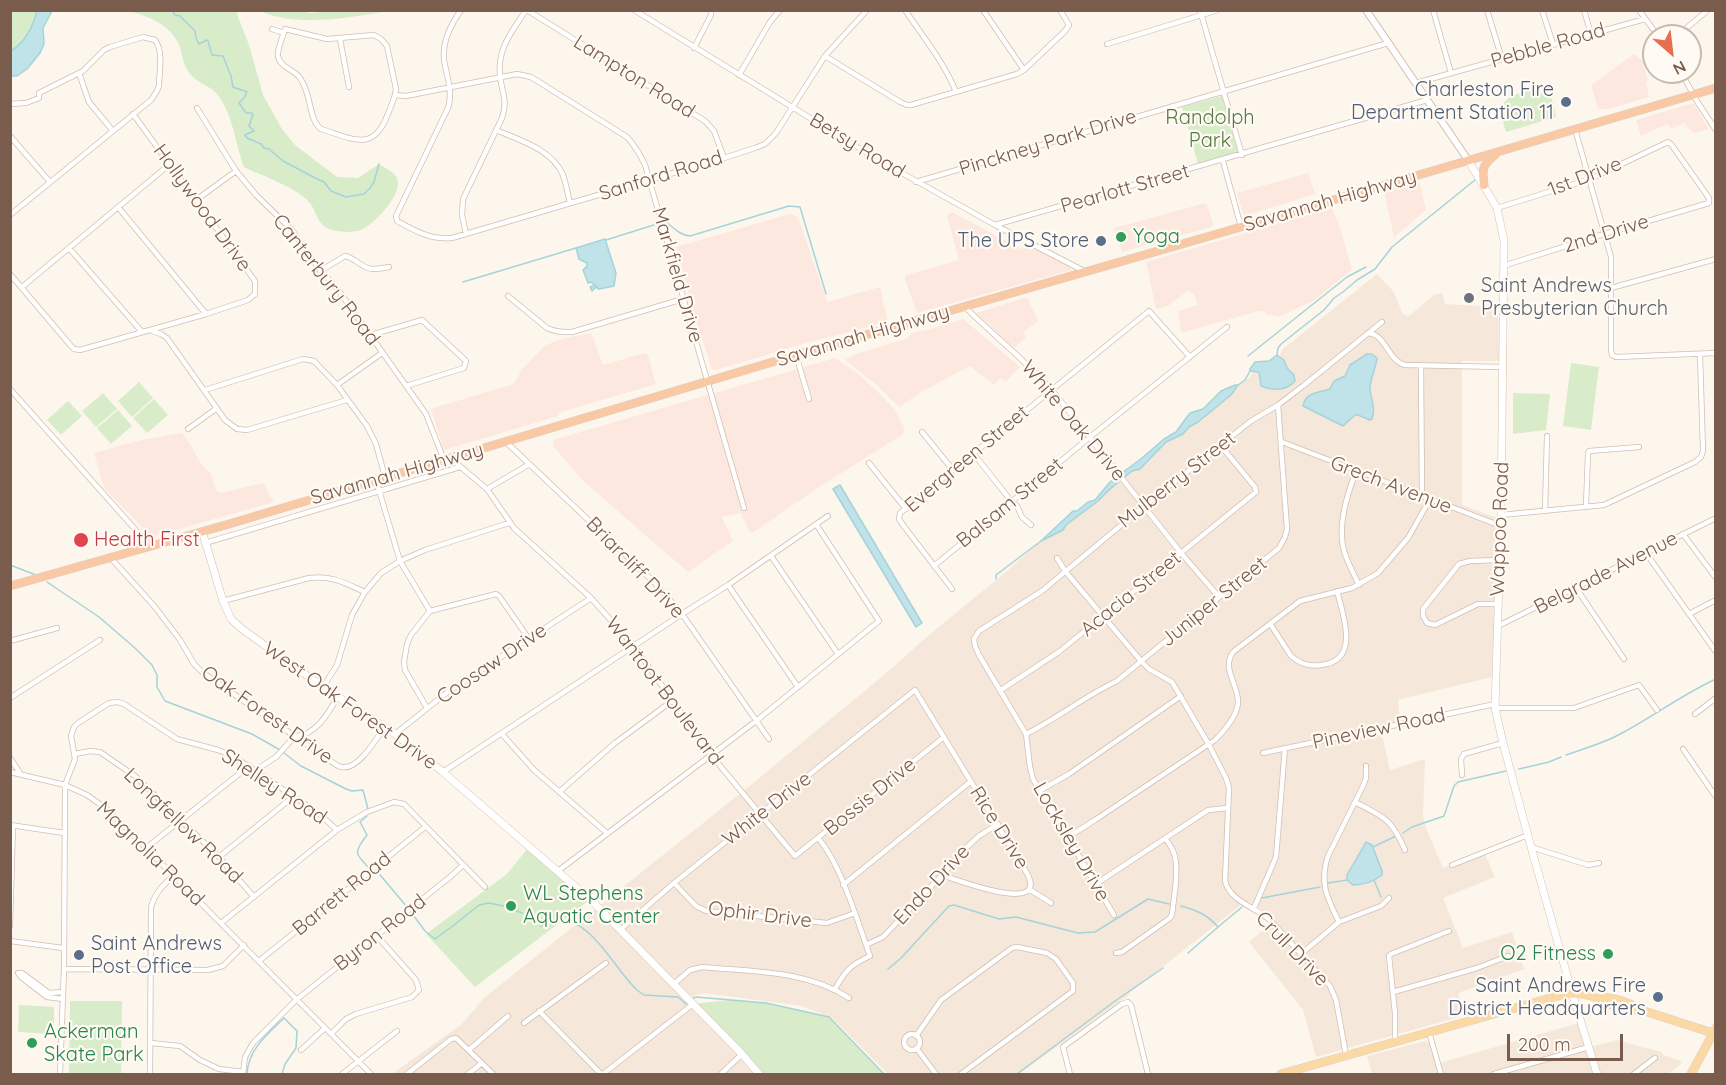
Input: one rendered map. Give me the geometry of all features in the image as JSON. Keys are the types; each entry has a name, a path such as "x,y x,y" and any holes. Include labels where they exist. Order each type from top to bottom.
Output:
{"highway":[{"name":"Savannah Highway","path":"10,586 1716,88"},
{"path":"1484,185 1482,175 1484,166 1500,151"}],"main road":[{"name":"Wappoo Road","path":"1468,160 1497,208 1504,241 1501,526 1495,706 1531,847 1597,1074"},
{"name":"West Oak Forest Drive","path":"202,531 223,601 231,619 323,687 395,734 558,871 621,929 759,1074"},
{"path":"1281,1074 1296,1072 1346,1055 1572,993 1599,999 1631,1011 1638,1009 1715,1032 1691,1074"}],"street":[{"path":"450,88 444,58 445,44 451,27 461,10"},
{"path":"466,234 462,215 463,199 502,118 506,100 500,78 503,46 527,10"},
{"name":"Lampton Road","path":"527,10 705,121 714,131 724,158"},
{"name":"Betsy Road","path":"633,10 916,182 1086,272"},
{"path":"694,48 711,15 711,10"},
{"path":"739,75 770,22 780,10"},
{"name":"Sanford Road","path":"450,88 448,108 396,216 397,221 436,239 466,234 765,144 776,133 825,56 867,10"},
{"path":"905,10 949,74 956,92"},
{"path":"983,10 1024,70"},
{"path":"825,56 908,105 1017,74 1024,70 1070,25 1060,10"},
{"path":"1107,44 1201,13 1218,10"},
{"name":"Wappoo Road","path":"1366,10 1468,160"},
{"path":"1432,10 1451,73"},
{"path":"1487,10 1502,59"},
{"path":"1542,10 1553,45"},
{"path":"1584,10 1590,34"},
{"path":"1639,10 1649,24"},
{"path":"1691,24 1708,10"},
{"path":"1201,13 1242,155"},
{"name":"Pebble Road","path":"1416,83 1645,19"},
{"path":"272,29 284,33"},
{"path":"285,29 327,39 340,39 374,35 387,46 396,95 382,128 371,138 358,140 321,129 313,120 310,100 300,78 279,59 278,53 285,29"},
{"path":"10,104 26,103 39,98 39,93 79,73 110,47 143,38 155,40 158,44 160,52 159,87 151,100 10,215"},
{"path":"340,39 349,87"},
{"name":"Pinckney Park Drive","path":"916,182 1388,43"},
{"path":"79,73 89,102 113,131"},
{"name":"Markfield Drive","path":"396,95 406,96 518,74 531,77 627,137 640,153 650,180 744,508"},
{"path":"1688,84 1716,130"},
{"name":"Pearlott Street","path":"995,225 1223,161 1427,100"},
{"name":"Canterbury Road","path":"197,108 236,171 256,195 292,230 321,271 339,291 426,414 447,459"},
{"name":"Hollywood Drive","path":"22,287 74,348 80,350 206,314 248,300 255,294 255,281 133,114"},
{"path":"1575,129 1611,257 1612,355 1616,357 1716,353"},
{"path":"496,130 546,153 562,174 570,203"},
{"path":"10,136 50,182"},
{"name":"1st Drive","path":"1497,208 1590,179 1668,142 1709,198 1709,203"},
{"path":"1223,161 1241,227"},
{"path":"10,274 22,287 170,164"},
{"path":"196,200 236,171"},
{"name":"2nd Drive","path":"1503,266 1709,203"},
{"path":"118,207 206,314"},
{"path":"69,248 142,332"},
{"path":"321,271 345,256 354,258 362,265 373,269 389,267"},
{"path":"1611,288 1716,259"},
{"path":"508,296 547,328 563,332 572,332 683,299"},
{"name":"White Oak Drive","path":"965,307 1052,390 1181,553 1219,597"},
{"name":"Evergreen Street","path":"934,566 899,519 900,513 973,453 1149,311 1190,357"},
{"path":"370,335 422,320 466,361 464,368 406,386"},
{"name":"Mulberry Street","path":"974,639 979,631 1042,591 1251,421 1278,405 1382,322"},
{"name":"Balsam Street","path":"934,566 1227,327"},
{"path":"149,331 166,338 217,408 237,429 247,430 347,399"},
{"path":"1368,333 1376,335 1396,362 1400,364 1503,367"},
{"path":"337,385 382,353"},
{"path":"1501,515 1610,503 1695,462 1701,457 1703,451 1700,354"},
{"path":"796,355 809,399"},
{"path":"205,390 303,359 314,361 337,385 372,435 385,477"},
{"path":"1421,366 1422,497"},
{"path":"10,389 150,546"},
{"name":"Juniper Street","path":"1026,734 1046,724 1095,691 1117,681 1279,548 1286,537 1287,529 1278,405"},
{"path":"188,429 217,408"},
{"path":"921,432 953,470"},
{"path":"1545,511 1547,436"},
{"name":"Briarcliff Drive","path":"505,441 656,583 682,614 769,740"},
{"name":"Grech Avenue","path":"1282,442 1501,526"},
{"name":"Acacia Street","path":"1001,690 1060,651 1256,492 1255,487 1221,446"},
{"path":"1586,506 1588,454 1639,447"},
{"path":"973,453 1031,525"},
{"name":"Wantoot Boulevard","path":"447,459 487,489 509,523 591,598 634,646 711,755 795,856"},
{"path":"869,463 906,509"},
{"path":"487,489 528,465"},
{"path":"206,543 460,467"},
{"path":"1356,471 1346,498 1342,539 1345,554 1359,585"},
{"path":"376,480 400,561 430,611"},
{"path":"1068,837 1209,745 1222,733 1238,706 1228,662 1236,648 1271,625 1300,601 1359,585 1378,573 1408,538 1429,499"},
{"path":"443,772 728,585 828,516"},
{"name":"Belgrade Avenue","path":"1496,627 1716,518"},
{"path":"323,687 337,665 344,648 352,615 364,592 381,573 400,561 425,550 509,523"},
{"path":"558,871 756,721 879,621 816,524"},
{"path":"1683,534 1716,578"},
{"path":"1646,553 1716,652"},
{"path":"771,556 838,654"},
{"name":"Oak Forest Drive","path":"110,558 154,607 202,672 340,767 348,767 356,763 385,728"},
{"path":"1056,558 1141,661 1149,669 1172,682 1209,745 1229,788 1228,808 1208,810 1096,884"},
{"path":"1497,604 1478,604 1435,625 1427,622 1423,616 1423,609 1459,564 1470,561 1499,560"},
{"path":"934,566 952,589"},
{"path":"223,601 320,577 332,578 364,592"},
{"path":"728,585 798,687"},
{"path":"1575,588 1624,659"},
{"path":"1271,625 1296,661 1310,666 1328,664 1340,656 1347,637 1337,591"},
{"path":"427,708 405,670 404,662 411,635 430,611 496,594 529,639"},
{"name":"Coosaw Drive","path":"395,734 449,691 591,598"},
{"path":"1689,614 1716,600"},
{"path":"10,641 57,628"},
{"name":"Locksley Drive","path":"974,639 979,655 1026,734 1033,779 1114,915"},
{"path":"10,698 100,640"},
{"name":"Pineview Road","path":"1263,753 1495,706 1574,708 1639,685 1657,710"},
{"name":"Rice Drive","path":"915,690 998,824 1031,883 1029,889 1021,894 1008,894 942,875"},
{"name":"White Drive","path":"621,929 674,883 915,690"},
{"path":"256,770 276,757 295,736 301,736 324,720 339,696"},
{"path":"1039,790 1069,774 1181,696"},
{"path":"1695,714 1716,698"},
{"path":"559,792 615,743 672,701"},
{"name":"Shelley Road","path":"60,1074 64,969 65,785 74,764 75,754 71,736 78,723 109,703 118,702 129,706 177,739 222,751 256,770 317,812 336,830"},
{"path":"502,734 534,770 607,833"},
{"name":"Bossis Drive","path":"795,856 944,738"},
{"path":"1462,776 1461,759 1464,754 1503,743"},
{"path":"1254,908 1276,857 1285,748"},
{"path":"1683,749 1715,797"},
{"name":"Longfellow Road","path":"75,754 100,752 145,784 219,857 254,897"},
{"path":"10,758 20,773"},
{"path":"146,848 249,766"},
{"path":"1339,921 1327,899 1324,865 1363,786 1366,766"},
{"name":"Magnolia Road","path":"10,772 65,785 87,795 108,810 370,1074"},
{"path":"843,885 970,782"},
{"path":"219,857 294,796"},
{"path":"221,922 336,830 367,812 394,802 404,804 484,887"},
{"path":"1355,802 1388,820 1397,832 1405,850"},
{"name":"Crull Drive","path":"1228,808 1225,880 1228,889 1233,896 1270,920 1325,979 1333,992 1346,1055"},
{"name":"Endo Drive","path":"866,945 884,937 972,842 998,824"},
{"path":"10,926 11,826 64,833"},
{"name":"Barrett Road","path":"259,961 425,827"},
{"path":"1452,865 1528,835"},
{"path":"818,838 830,855 855,913 870,957 854,963 847,969 835,989"},
{"path":"1116,953 1122,952 1170,918 1172,914 1176,866 1173,850 1165,838"},
{"path":"1531,847 1588,865 1599,862"},
{"name":"Byron Road","path":"243,1073 245,1057 253,1043 296,1000 463,865"},
{"path":"150,1074 151,907 153,898 159,889 174,875"},
{"name":"Ophir Drive","path":"674,883 696,906 706,911 827,923 855,913"},
{"path":"1029,889 1052,903"},
{"path":"1301,954 1339,921 1381,906 1389,898"},
{"path":"1395,1041 1395,1013 1388,959 1391,954 1449,931"},
{"path":"330,1034 346,1019 412,997 419,990 416,980 376,935"},
{"path":"10,940 63,948"},
{"path":"64,969 218,969 244,945"},
{"path":"916,1036 941,1000 1012,948 1047,953 1056,959 1073,983 1073,991 961,1074"},
{"path":"1393,992 1477,968 1508,956"},
{"path":"524,1023 606,963"},
{"path":"674,984 690,970 702,967 796,976 835,989 849,999"},
{"path":"12,970 22,973 49,993 63,992"},
{"path":"18,973 47,997 63,999"},
{"path":"1070,1074 1063,1047 1128,1002 1131,1005 1148,1074"},
{"path":"539,1011 602,1074 693,1004"},
{"path":"470,1049 508,1016"},
{"path":"301,1050 325,1028"},
{"path":"342,1074 397,1031"},
{"path":"1430,1032 1441,1074"},
{"path":"906,1036 916,1036 920,1042 917,1049 909,1050 904,1044 906,1036"},
{"path":"407,1074 451,1039 456,1038 470,1049 493,1074"},
{"path":"151,1042 180,1046 200,1060 219,1069 243,1073"},
{"path":"1494,1074 1589,1047"},
{"path":"917,1049 936,1074"},
{"path":"721,1074 742,1054"},
{"path":"1634,1074 1655,1058"},
{"path":"468,1074 482,1063"}],"shaded area":[{"path":"1634,54 1642,60 1642,84 1646,84 1649,97 1608,109 1598,109 1591,85"},
{"path":"1694,104 1709,129 1694,133 1684,123 1672,129 1667,124 1641,136 1636,120"},
{"path":"1308,173 1315,194 1244,216 1237,193"},
{"path":"1419,181 1426,210 1394,237 1384,191"},
{"path":"1206,203 1214,226 1122,252 1114,228"},
{"path":"1332,208 1341,230 1352,270 1313,301 1278,317 1259,311 1181,333 1178,311 1197,305 1196,298 1189,290 1168,306 1156,309 1146,262"},
{"path":"952,212 1021,249 1032,246 1068,265 1071,270 917,313 905,280 906,275 959,260 947,216"},
{"path":"790,214 798,217 827,302 880,287 888,322 806,343 716,370 712,369 676,247"},
{"path":"1377,274 1393,291 1403,314 1409,316 1434,295 1442,293 1445,304 1498,307 1499,360 1462,361 1462,505 1497,518 1492,677 1398,700 1401,728 1381,731 1390,770 1425,759 1423,816 1443,868 1485,854 1495,877 1443,898 1463,948 1512,932 1524,969 1458,993 1464,1011 1459,1017 1316,1057 1303,1010 1249,942 1274,921 1249,902 1242,904 1130,994 1019,1074 888,1074 832,1018 802,1006 704,993 696,995 689,1004 755,1074 392,1074 462,1024 484,998 747,788 1041,541 1063,530 1066,525 1132,471 1140,469 1166,442 1183,434 1198,422 1231,395 1238,385 1250,377 1253,371 1259,372 1261,386 1284,388 1294,384 1291,371 1279,356 1283,349"},
{"path":"1027,297 1038,321 1024,332 1026,338 1014,348 976,313"},
{"path":"963,319 1020,367 1006,382 1000,378 994,385 970,366 923,391 899,407 879,387 845,360 853,355 908,338 912,333"},
{"path":"591,333 603,365 644,353 648,355 656,384 444,450 431,409 511,385 543,347 557,340"},
{"path":"835,358 856,372 894,409 905,429 902,435 752,533 741,513 722,517 733,541 688,572 583,481 553,446 553,440"},
{"path":"180,433 190,444 201,464 211,474 217,491 221,493 263,483 274,502 152,537 104,488 94,453 137,441"},
{"path":"1579,1023 1587,1048 1617,1040 1661,1052 1683,1062 1668,1074 1372,1074 1367,1056 1425,1041 1430,1044 1436,1064"}],"green space":[{"path":"342,10 389,11 324,20 307,20 290,19 260,11 310,13"},
{"path":"11,11 37,11 28,34 11,51"},
{"path":"127,11 238,11 237,14 249,45 263,95 282,129 295,145 337,177 358,178 379,164 391,172 397,178 398,184 388,207 363,229 353,232 336,231 320,222 310,203 299,194 244,167 227,110 214,91 188,72 175,38 157,22"},
{"path":"1522,92 1548,95 1553,102 1556,117 1506,132 1502,107 1508,99"},
{"name":"Randolph Park","path":"1222,96 1238,152 1198,164 1182,107"},
{"path":"1571,363 1599,367 1591,430 1563,426"},
{"path":"139,382 153,398 132,417 118,401"},
{"path":"103,393 117,409 96,427 82,411"},
{"path":"1513,393 1550,394 1546,430 1513,434"},
{"path":"154,399 168,415 147,433 133,418"},
{"path":"68,401 82,416 61,435 47,420"},
{"path":"118,410 132,426 111,444 97,428"},
{"path":"528,848 588,901 475,987 426,934 507,874"},
{"path":"728,1000 766,1003 829,1017 883,1074 759,1074 693,1004"},
{"path":"70,1001 122,1001 121,1074 69,1074"},
{"path":"19,1005 54,1007 54,1034 18,1032"}],"water":[{"path":"37,11 52,11 43,28 44,44 27,69 17,76 11,76 11,51 28,34"},
{"path":"605,239 616,273 614,286 599,289 597,286 592,291 590,287 595,285 588,283 583,270 587,263 579,259 576,248"},
{"path":"1367,354 1372,354 1377,358 1370,385 1372,419 1355,415 1343,426 1303,406 1304,401 1310,396 1330,389 1334,381 1345,376 1350,365"},
{"path":"1277,355 1284,360 1287,368 1294,375 1295,381 1288,387 1279,389 1261,386 1259,372 1250,371 1250,369 1255,362 1269,361"},
{"path":"1238,385 1231,395 1183,434 1166,442 1140,469 1132,471 1066,525 1063,530 1041,541 1073,511 1095,500 1110,482 1176,432 1190,413 1203,409 1221,391"},
{"path":"840,485 922,623 916,627 833,489"},
{"path":"1366,842 1372,845 1382,875 1368,883 1353,885 1347,880 1347,875"}],"waterway":[{"path":"172,10 195,31 199,44 207,40 212,55 223,56 233,87 247,92 239,103 246,113 253,115 249,126 254,131 245,135 247,138 269,149 283,161 324,182 331,191 346,197 364,194 374,182 379,164"},
{"path":"1277,355 1281,344 1324,310 1334,298 1375,269 1392,247 1475,180"},
{"path":"666,222 679,232 690,236 789,206 800,207 826,294"},
{"path":"606,240 657,224"},
{"path":"463,282 576,248"},
{"path":"1248,356 1347,277 1366,267"},
{"path":"1238,385 1245,380 1250,371"},
{"path":"996,579 996,575 1041,541"},
{"path":"10,565 36,575"},
{"path":"47,582 99,617 152,665 157,675 157,687 165,701 252,734 280,750"},
{"path":"1566,755 1615,737 1716,679"},
{"path":"284,753 301,766 346,789 363,790 368,809"},
{"path":"1519,769 1561,757"},
{"path":"1403,833 1412,827 1444,816 1454,786 1458,782 1506,771"},
{"path":"367,816 360,822 367,835 359,846 358,853 370,869"},
{"path":"1373,847 1396,836"},
{"path":"376,870 407,907"},
{"path":"1328,883 1347,880"},
{"path":"1374,880 1381,897"},
{"path":"1262,898 1320,887"},
{"path":"888,969 949,906 954,905 999,919 1016,917 1078,933 1095,932 1148,899 1169,904"},
{"path":"411,912 425,931 435,939 479,905 489,903 522,913"},
{"path":"1181,906 1210,919 1218,927 1242,907"},
{"path":"528,915 541,926 556,920 570,921 583,928 595,939 637,990 644,995 678,997 687,1003"},
{"path":"1188,953 1217,928"},
{"path":"1017,1074 1163,968"},
{"path":"693,999 696,997 766,1003 829,1017 884,1074"},
{"path":"247,1074 248,1065 255,1050 265,1036 284,1018 297,1031 296,1048 285,1064 282,1074"}],"place":[{"name":"Charleston Fire Department Station 11","path":"1566,102"},
{"name":"Yoga","path":"1121,237"},
{"name":"The UPS Store","path":"1101,241"},
{"name":"Saint Andrews Presbyterian Church","path":"1469,298"},
{"name":"Health First","path":"81,540"},
{"name":"WL Stephens Aquatic Center","path":"511,906"},
{"name":"O2 Fitness","path":"1608,954"},
{"name":"Saint Andrews Post Office","path":"79,955"},
{"name":"Saint Andrews Fire District Headquarters","path":"1658,997"},
{"name":"Ackerman Skate Park","path":"32,1043"}]}
